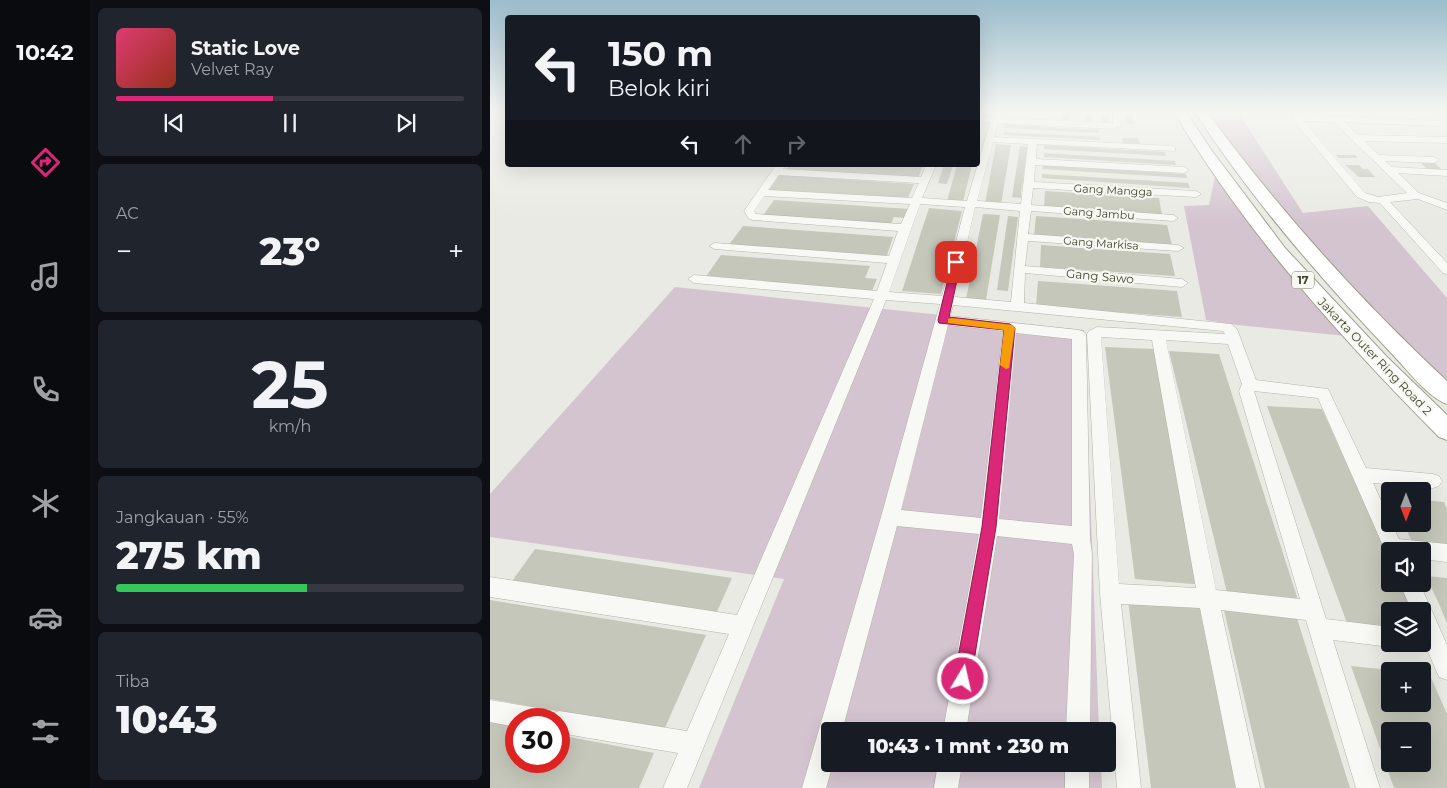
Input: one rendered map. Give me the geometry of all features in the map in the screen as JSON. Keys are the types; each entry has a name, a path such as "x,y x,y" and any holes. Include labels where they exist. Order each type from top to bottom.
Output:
{"highway":[{"name":"Jakarta Outer Ring Road 2","path":"1204,149 1278,252 1379,363 1447,430"},
{"name":"Jakarta Outer Ring Road 2","path":"1227,149 1308,251 1407,358 1447,395"}],"street":[{"path":"833,722 943,320 970,204 985,149"},
{"path":"1017,307 1019,269 1033,149"},
{"path":"1167,149 1172,149"},
{"path":"1322,149 1362,195 1367,198 1384,201 1399,197 1416,196 1444,203"},
{"path":"1366,149 1416,196"},
{"path":"1375,158 1431,156 1447,172"},
{"path":"1031,162 1184,170"},
{"path":"675,788 881,296 905,228 930,167"},
{"path":"905,228 752,217 749,211 779,168 925,180"},
{"path":"1388,170 1447,172"},
{"name":"Gang Mangga","path":"1029,186 1196,194"},
{"name":"Gang Jambu","path":"761,193 970,204 1173,218"},
{"path":"1384,201 1447,270"},
{"name":"Gang Markisa","path":"1023,238 1178,248"},
{"path":"715,246 894,260"},
{"name":"Gang Sawo","path":"1019,269 1182,283"},
{"path":"694,279 947,300 1226,327 1230,329 1250,385"},
{"path":"943,320 1079,335 1081,539 1083,554 1078,722"},
{"path":"956,722 989,527 1010,328"},
{"path":"1129,788 1110,593 1094,334 1097,332 1158,334 1232,339"},
{"path":"1158,334 1208,599 1248,788"},
{"path":"1250,385 1323,393 1391,542"},
{"path":"1250,385 1246,391 1368,788"},
{"path":"1362,475 1432,481"},
{"path":"890,517 1075,534 1081,539"},
{"path":"1431,552 1447,553"},
{"path":"490,587 742,626"},
{"path":"1110,593 1208,599 1381,635"},
{"path":"1435,642 1447,669"},
{"path":"490,711 505,714"},
{"path":"570,724 694,744"},
{"path":"814,788 821,764"},
{"path":"946,788 949,772"},
{"path":"1077,772 1077,788"}],"shaded area":[{"path":"1227,149 1262,149 1303,213 1368,206 1447,298 1447,395"},
{"path":"1217,167 1355,337 1206,320 1184,206 1209,205"},
{"path":"675,287 1084,330 1099,722 821,722 821,772 1101,772 1102,788 699,788 784,579 490,537 490,494"}],"building":[{"path":"995,149 1010,149 1001,204 985,203"},
{"path":"1020,149 1028,149 1021,198 1012,197"},
{"path":"1044,149 1109,149 1165,152 1166,156"},
{"path":"1044,153 1175,161 1176,165 1044,157"},
{"path":"1336,155 1355,155 1358,158 1339,158"},
{"path":"1420,162 1434,162 1442,170 1428,170"},
{"path":"1043,165 1186,174 1187,178 1042,169"},
{"path":"1345,165 1359,165 1363,169 1368,169 1375,177 1359,177"},
{"path":"788,167 922,167 918,179 785,171"},
{"path":"943,167 952,167 947,184 938,183"},
{"path":"956,167 972,167 963,202 947,201"},
{"path":"1042,174 1188,183 1190,188 1042,178"},
{"path":"779,175 914,184 907,200 768,191"},
{"path":"1045,191 1159,198 1162,215 1044,208"},
{"path":"774,200 910,209 907,218 894,217 890,226 762,217"},
{"path":"929,208 962,211 941,294 902,291"},
{"path":"983,214 1000,215 986,300 966,299"},
{"path":"1008,216 1018,217 1008,291 997,290"},
{"path":"1036,216 1167,225 1172,245 1034,236"},
{"path":"743,226 893,237 886,258 728,246"},
{"path":"1041,245 1170,254 1175,276 1040,267"},
{"path":"721,255 870,266 865,278 877,279 872,291 705,278"},
{"path":"1038,281 1177,291 1182,317 1036,306"},
{"path":"1105,347 1154,349 1204,585 1135,579"},
{"path":"1169,351 1219,354 1299,603 1228,597"},
{"path":"1267,406 1322,409 1382,542 1381,592 1405,592 1409,602 1381,602 1381,626 1347,623"},
{"path":"1431,501 1444,502 1447,509 1447,548 1431,546 1431,542 1412,542 1408,532 1431,532"},
{"path":"535,549 732,578 715,616 510,584"},
{"path":"1431,576 1447,578 1447,623 1431,587"},
{"path":"490,600 706,635 664,730 570,713 570,708 541,708 490,699"},
{"path":"1128,600 1199,605 1236,788 1151,788"},
{"path":"1224,610 1296,615 1350,788 1265,788"},
{"path":"1351,666 1381,669 1381,712 1431,712 1431,678 1447,714 1447,788 1394,788 1388,772 1431,772 1431,722 1381,722 1381,751"},
{"path":"490,722 505,725 505,773 570,773 570,737 654,753 639,788 490,788"}],"slow traffic":[{"path":"952,321 1010,328 1006,365"}],"route":[{"path":"956,262 943,320 1010,328 989,527 963,679"}]}
